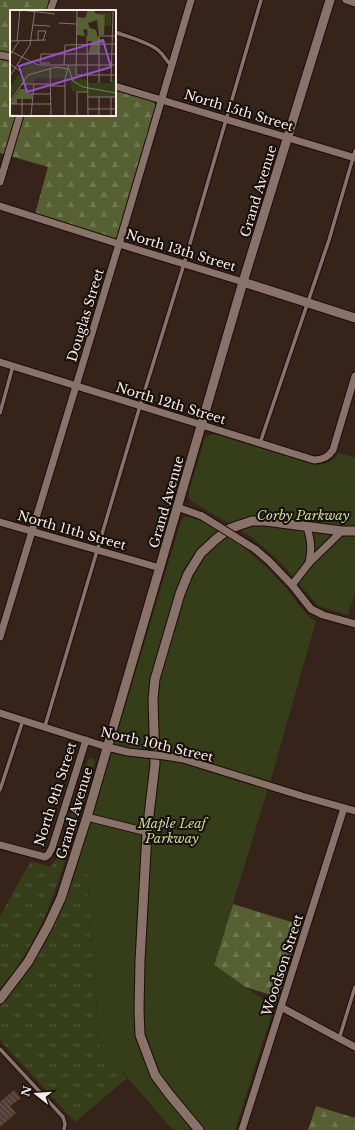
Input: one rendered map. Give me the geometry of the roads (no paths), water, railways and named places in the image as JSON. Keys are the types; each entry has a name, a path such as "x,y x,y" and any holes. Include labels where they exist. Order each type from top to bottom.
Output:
{"street":[{"path":"51,10 54,0"},
{"name":"Douglas Street","path":"0,636 33,531 75,385 119,244 191,0"},
{"name":"Grand Avenue","path":"0,999 28,962 48,926 61,898 87,817 177,507 330,0"},
{"path":"346,0 355,3"},
{"path":"0,55 10,57"},
{"name":"North 15th Street","path":"116,86 288,138 354,156"},
{"path":"0,182 20,116"},
{"name":"North 13th Street","path":"0,206 355,318"},
{"name":"North 12th Street","path":"0,362 314,460 322,460 328,457 333,450 355,376"},
{"path":"177,507 202,516 255,549 292,585 311,609 323,615 355,624"},
{"path":"199,1130 169,1094 155,1074 140,1035 140,961 146,832 155,764 152,699 155,679 180,594 188,574 201,553 214,540 229,529 252,522 265,520 307,527 355,531"},
{"name":"North 11th Street","path":"0,522 160,568"},
{"path":"307,527 312,549 309,563"},
{"path":"292,585 309,563 342,531"},
{"name":"North 10th Street","path":"0,713 128,752 183,759 355,811"},
{"name":"North 9th Street","path":"0,845 45,857 48,855 52,848 86,740"},
{"name":"Woodson Street","path":"242,1130 344,808"},
{"path":"87,817 146,832"},
{"path":"281,1007 355,1047"}],"lane":[{"path":"45,726 140,406 184,264 261,0"},
{"path":"116,32 154,48 160,52 166,61 171,65"},
{"path":"260,443 329,240 354,156"},
{"path":"0,413 13,366"},
{"path":"0,790 23,720"},
{"path":"339,1039 355,987"},
{"path":"0,1049 63,1117 65,1124 64,1130"}],"park label":[{"name":"Corby Parkway","path":"303,515"},
{"name":"Maple Leaf Parkway","path":"172,830"}]}
